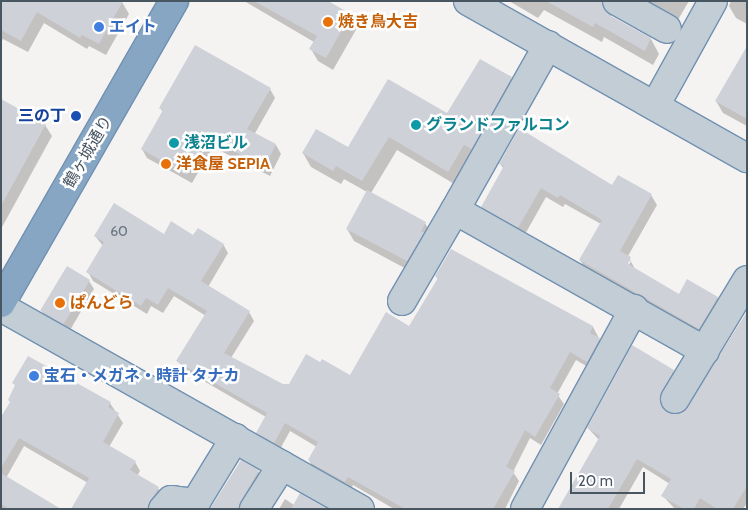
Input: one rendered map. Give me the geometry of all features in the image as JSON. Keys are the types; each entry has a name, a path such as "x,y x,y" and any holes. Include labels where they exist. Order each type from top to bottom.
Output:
{"highway":[{"name":"鶴ヶ城通り","path":"1,303 174,1"}],"street":[{"path":"468,1 747,158"},
{"path":"617,1 667,29"},
{"path":"655,106 713,1"},
{"path":"402,301 548,45"},
{"path":"455,210 634,309 705,351"},
{"path":"675,399 747,280"},
{"path":"1,307 360,509"},
{"path":"525,509 634,309"},
{"path":"163,509 171,500 194,503 235,438"},
{"path":"254,509 282,465"}],"building":[{"path":"1,1 123,1 99,44 82,35 80,38 37,12 21,41 1,30"},
{"path":"254,1 328,1 351,14 326,58 309,49 317,36"},
{"path":"546,1 601,1 609,15 651,38 645,51 595,23 593,27"},
{"path":"195,45 271,88 247,129 276,144 265,167 208,138 187,175 141,149 163,110 159,108"},
{"path":"747,46 747,119 715,101"},
{"path":"480,59 512,77 472,149 464,145 448,172 389,137 362,181 336,166 333,171 302,153 316,129 348,147 388,79 447,113"},
{"path":"1,99 46,124 1,206"},
{"path":"519,128 612,185 618,175 652,194 620,251 631,257 628,264 679,294 687,279 718,297 699,329 579,260 602,220 560,195 558,198 541,188 518,228 481,207 504,166 499,164"},
{"path":"367,190 426,222 421,231 424,233 407,261 346,229"},
{"path":"114,203 164,234 171,221 193,235 198,228 224,244 201,281 250,311 224,353 283,384 289,384 306,354 320,362 322,359 350,375 386,312 409,326 438,278 435,276 451,249 593,326 590,333 600,338 587,362 570,352 550,388 560,394 535,437 525,430 506,467 515,471 493,509 405,509 348,477 345,482 316,466 308,460 318,442 285,423 274,443 256,433 267,413 176,361 207,311 168,288 158,305 146,298 141,306 86,272 104,242 94,236"},
{"path":"67,266 90,280 63,324 40,311"},
{"path":"747,313 747,486 733,509 717,509 700,498 694,509 684,509 661,496 671,479 637,459 608,509 558,509 600,436 587,428 632,345 674,370 659,399 667,412 682,413"},
{"path":"28,356 111,402 108,407 119,413 103,442 136,461 130,470 159,487 146,509 71,509 89,478 19,438 1,468 1,417 10,402 8,400 15,385 12,383"},
{"path":"241,460 259,470 237,509 210,509"},
{"path":"1,473 61,509 9,509 1,504"},
{"path":"300,493 328,509 291,509"}],"place":[{"name":"焼き鳥大吉","path":"328,22"},
{"name":"エイト","path":"99,27"},
{"name":"三の丁","path":"76,116"},
{"name":"グランドファルコン","path":"416,125"},
{"name":"浅沼ビル","path":"174,143"},
{"name":"洋食屋 SEPIA","path":"166,164"},
{"name":"ぱんどら","path":"60,303"},
{"name":"宝石・メガネ・時計 タナカ","path":"34,376"}]}
